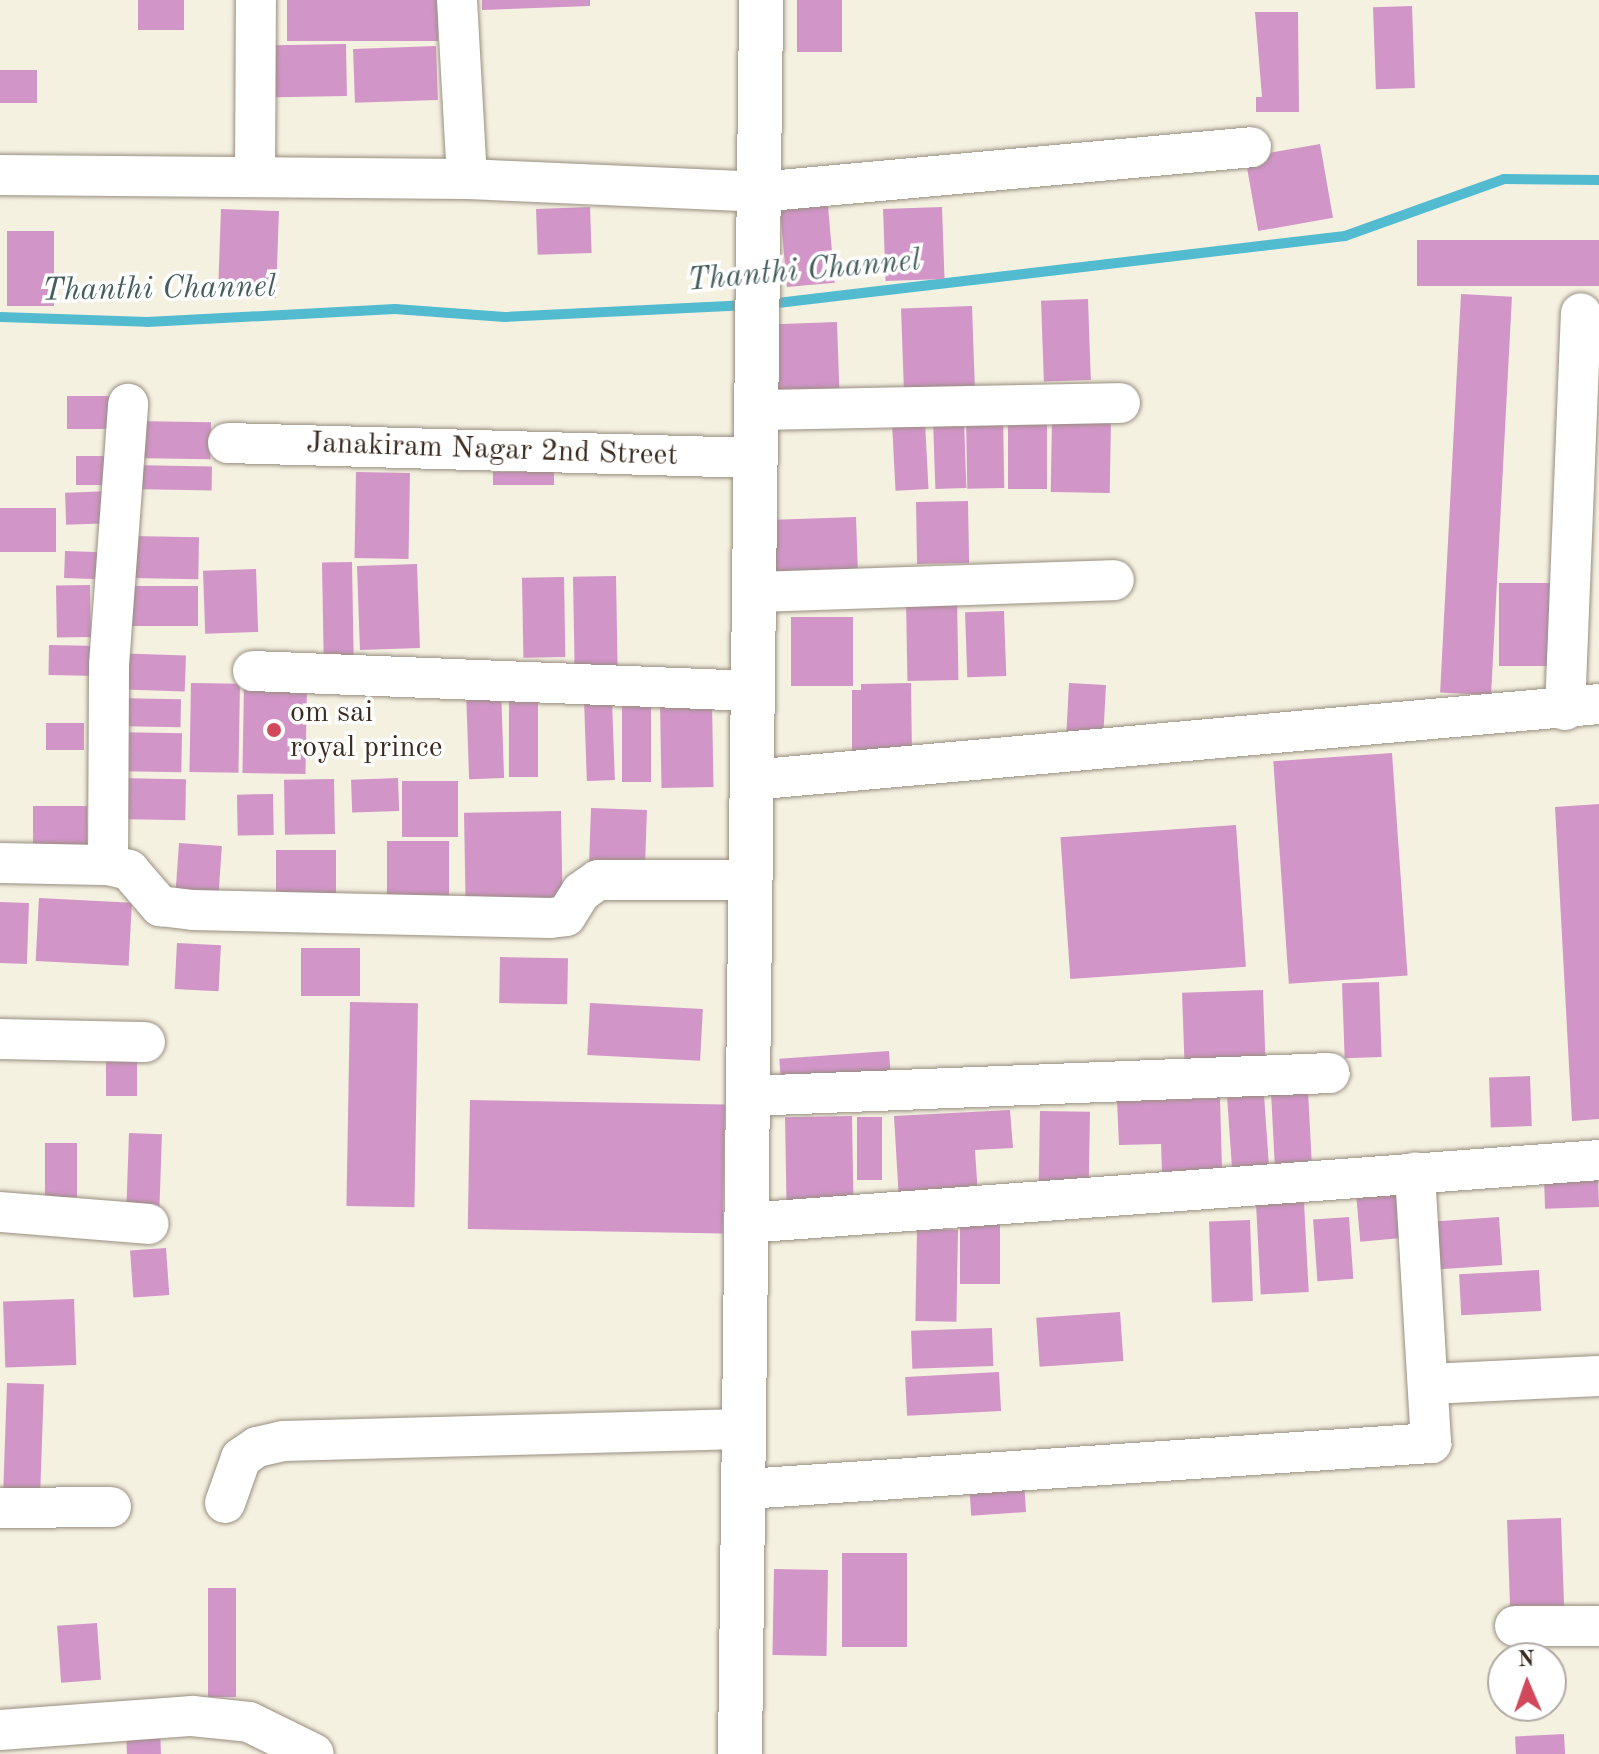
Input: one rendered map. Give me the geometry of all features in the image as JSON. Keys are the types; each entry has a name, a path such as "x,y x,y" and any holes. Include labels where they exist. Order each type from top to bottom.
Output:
{"street":[{"path":"255,177 256,0"},
{"path":"457,0 467,179"},
{"path":"740,1754 746,1489 743,1429 748,1096 747,880 753,691 754,307 761,0"},
{"path":"0,175 467,179 759,192 1251,147"},
{"path":"751,780 1582,707 1581,313"},
{"path":"756,410 1120,403"},
{"path":"108,865 109,665 128,404"},
{"name":"Janakiram Nagar 2nd Street","path":"228,443 756,458"},
{"path":"754,592 1114,580"},
{"path":"253,671 753,691"},
{"path":"0,863 108,865 129,870 160,906 209,911 550,918 566,916 581,892 598,880 747,880"},
{"path":"0,1039 145,1042"},
{"path":"748,1096 1330,1073"},
{"path":"746,1223 1599,1160"},
{"path":"746,1489 1431,1443 1415,1172"},
{"path":"0,1212 149,1224"},
{"path":"1428,1384 1599,1376"},
{"path":"225,1503 241,1458 257,1447 283,1441 743,1429"},
{"path":"0,1508 111,1507"},
{"path":"1515,1626 1599,1626"},
{"path":"0,1730 192,1716 249,1722 314,1754"}],"building":[{"path":"138,0 184,0 184,30 138,30"},
{"path":"287,0 438,0 438,41 287,41"},
{"path":"482,0 590,0 590,6 482,10"},
{"path":"797,0 842,0 842,52 797,52"},
{"path":"1412,6 1415,88 1376,89 1373,7"},
{"path":"1255,12 1298,12 1299,112 1256,112 1256,97 1262,97"},
{"path":"346,44 347,96 264,97 263,45"},
{"path":"436,46 438,100 355,103 353,49"},
{"path":"0,70 37,70 37,103 0,103"},
{"path":"1320,144 1333,218 1258,231 1245,157"},
{"path":"828,206 835,283 787,287 780,210"},
{"path":"590,207 592,253 538,255 536,209"},
{"path":"942,207 945,279 886,281 883,209"},
{"path":"221,209 279,211 276,298 218,296"},
{"path":"7,231 54,231 54,306 7,306"},
{"path":"1417,240 1599,240 1599,286 1417,286"},
{"path":"1461,294 1512,297 1491,695 1440,692"},
{"path":"1088,299 1091,380 1044,382 1041,301"},
{"path":"972,306 975,389 904,391 901,308"},
{"path":"837,322 839,392 777,394 775,324"},
{"path":"67,396 117,396 117,429 67,429"},
{"path":"1003,415 1004,488 967,489 966,416"},
{"path":"1008,415 1047,415 1047,489 1008,489"},
{"path":"1052,418 1111,419 1110,493 1051,492"},
{"path":"964,420 966,488 935,489 933,421"},
{"path":"133,421 211,422 210,459 132,458"},
{"path":"925,422 929,489 896,491 892,424"},
{"path":"76,456 113,456 113,485 76,485"},
{"path":"131,465 212,466 212,490 131,489"},
{"path":"356,472 410,473 408,559 354,558"},
{"path":"493,472 554,472 554,485 493,485"},
{"path":"114,491 115,523 66,525 65,493"},
{"path":"968,501 969,563 917,564 916,502"},
{"path":"0,508 56,508 56,552 0,552"},
{"path":"856,517 858,572 769,575 767,520"},
{"path":"131,536 199,537 198,579 130,578"},
{"path":"65,551 102,552 101,579 64,578"},
{"path":"352,562 354,658 324,659 322,563"},
{"path":"417,564 420,648 360,650 357,566"},
{"path":"256,569 258,632 205,634 203,571"},
{"path":"616,576 618,665 575,666 573,577"},
{"path":"564,577 565,657 523,658 522,578"},
{"path":"1499,583 1552,583 1552,666 1499,666"},
{"path":"90,585 91,637 57,638 56,586"},
{"path":"131,586 198,586 198,626 131,626"},
{"path":"957,597 958,680 907,681 906,598"},
{"path":"1004,611 1006,676 967,677 965,612"},
{"path":"791,617 853,617 853,686 791,686"},
{"path":"49,645 101,646 100,676 48,675"},
{"path":"111,653 186,656 185,692 110,689"},
{"path":"191,683 240,684 238,773 189,772"},
{"path":"911,683 912,756 852,757 852,690 861,690 861,684"},
{"path":"1069,683 1106,685 1103,748 1066,746"},
{"name":"om sai royal prince","path":"244,685 307,686 305,774 242,773"},
{"path":"501,689 504,778 469,779 466,690"},
{"path":"509,694 538,694 538,777 509,777"},
{"path":"114,698 181,699 181,727 114,726"},
{"path":"612,699 615,780 587,781 584,700"},
{"path":"622,699 651,699 651,782 622,782"},
{"path":"712,702 713,787 661,788 660,703"},
{"path":"46,723 84,723 84,750 46,750"},
{"path":"111,732 182,733 181,772 110,771"},
{"path":"1392,753 1408,975 1289,984 1273,761"},
{"path":"115,778 186,779 185,820 114,819"},
{"path":"398,778 399,811 352,813 351,780"},
{"path":"334,779 335,834 285,835 284,780"},
{"path":"402,781 458,781 458,837 402,837"},
{"path":"273,794 274,835 238,836 237,795"},
{"path":"1599,804 1599,1119 1572,1121 1555,807"},
{"path":"33,806 87,806 87,854 33,854"},
{"path":"591,808 647,810 645,864 589,862"},
{"path":"561,811 563,899 466,901 464,813"},
{"path":"1236,825 1246,967 1070,979 1060,837"},
{"path":"387,841 449,841 449,902 387,902"},
{"path":"179,843 222,846 219,893 176,890"},
{"path":"276,850 336,850 336,900 276,900"},
{"path":"39,898 132,903 129,966 36,961"},
{"path":"0,902 29,903 27,964 0,963"},
{"path":"177,943 221,945 219,991 175,989"},
{"path":"301,948 360,948 360,996 301,996"},
{"path":"500,957 568,958 567,1004 499,1003"},
{"path":"1379,982 1382,1057 1345,1058 1342,983"},
{"path":"1263,990 1265,1059 1184,1062 1182,993"},
{"path":"350,1002 418,1003 414,1207 346,1206"},
{"path":"590,1003 703,1009 700,1061 587,1055"},
{"path":"889,1051 891,1082 781,1090 779,1059"},
{"path":"106,1058 137,1058 137,1096 106,1096"},
{"path":"1530,1076 1532,1126 1491,1127 1489,1077"},
{"path":"1308,1091 1312,1166 1275,1168 1271,1093"},
{"path":"1264,1095 1269,1168 1232,1170 1227,1098"},
{"path":"1220,1098 1222,1171 1162,1172 1161,1144 1119,1145 1117,1101"},
{"path":"470,1100 725,1104 723,1233 468,1229"},
{"path":"1010,1110 1013,1148 975,1150 978,1196 899,1201 894,1116"},
{"path":"1040,1111 1090,1112 1089,1185 1039,1184"},
{"path":"852,1116 854,1202 787,1203 785,1117"},
{"path":"857,1117 882,1117 882,1180 857,1180"},
{"path":"129,1133 162,1134 159,1212 126,1211"},
{"path":"45,1143 77,1143 77,1197 45,1197"},
{"path":"1598,1177 1599,1207 1545,1209 1544,1179"},
{"path":"1400,1191 1404,1238 1360,1242 1356,1195"},
{"path":"1304,1202 1309,1292 1261,1294 1256,1205"},
{"path":"1349,1217 1353,1279 1317,1281 1313,1220"},
{"path":"1499,1217 1502,1265 1434,1270 1430,1222"},
{"path":"1250,1220 1253,1301 1212,1302 1209,1221"},
{"path":"960,1225 1000,1225 1000,1284 960,1284"},
{"path":"917,1229 958,1230 956,1322 915,1321"},
{"path":"166,1248 169,1295 133,1297 130,1251"},
{"path":"1539,1270 1541,1311 1461,1315 1459,1274"},
{"path":"74,1299 76,1365 5,1367 3,1301"},
{"path":"1120,1312 1123,1361 1040,1367 1036,1318"},
{"path":"992,1328 993,1366 912,1369 911,1331"},
{"path":"999,1372 1001,1411 907,1416 905,1377"},
{"path":"7,1383 44,1384 40,1497 3,1496"},
{"path":"1024,1482 1026,1512 971,1516 969,1486"},
{"path":"1561,1518 1564,1608 1510,1610 1507,1520"},
{"path":"842,1553 907,1553 907,1647 842,1647"},
{"path":"774,1569 828,1570 826,1656 772,1655"},
{"path":"208,1588 236,1588 236,1697 208,1697"},
{"path":"97,1623 101,1680 61,1683 57,1626"},
{"path":"160,1727 161,1754 127,1754 126,1728"},
{"path":"1564,1734 1565,1754 1516,1754 1515,1737"}],"waterway":[{"name":"Thanthi Channel","path":"769,304 1345,236 1504,179 1599,180"},
{"name":"Thanthi Channel","path":"0,317 147,322 395,309 505,317 749,305"}],"place":[{"name":"om sai royal prince","path":"274,730"}]}
